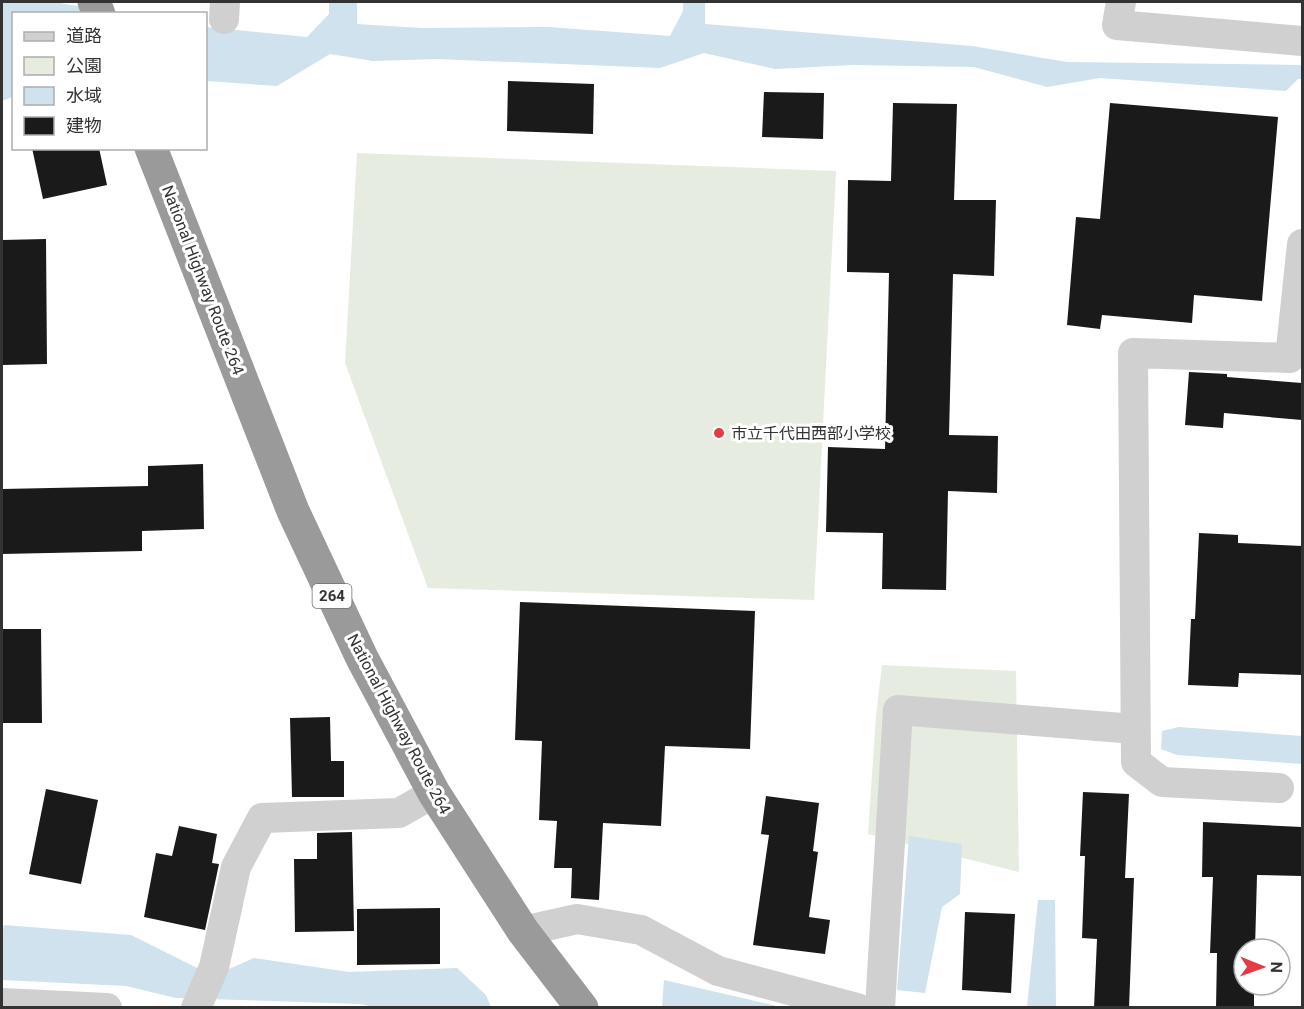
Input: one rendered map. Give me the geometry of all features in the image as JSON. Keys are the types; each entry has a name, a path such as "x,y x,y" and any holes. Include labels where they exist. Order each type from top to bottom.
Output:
{"highway":[{"name":"National Highway Route 264","path":"152,150 293,511 362,658 434,793 523,931 582,1008"}],"street":[{"path":"1121,2 1117,25 1302,41"},
{"path":"1279,788 1161,782 1136,762 1133,353 1290,358 1302,244"},
{"path":"880,1008 898,710 1135,729"},
{"path":"196,1008 214,967 236,867 262,818 399,813 434,793"},
{"path":"523,931 577,920 641,930 718,971 857,1008"},
{"path":"2,1003 106,1008"}],"green space":[{"path":"357,153 836,171 814,600 428,588 345,363"},
{"path":"882,665 1016,671 1019,872 868,834"}],"water":[{"path":"2,2 54,2 111,12 12,12 12,97 2,101"},
{"path":"329,2 357,2 357,24 422,28 548,27 670,36 683,11 683,2 705,2 705,24 972,46 1067,62 1302,65 1302,79 1298,79 1286,91 1100,78 1047,87 974,67 853,65 775,69 704,53 660,68 437,59 373,61 330,54 277,86 207,81 207,27 307,37 329,14"},
{"path":"1179,727 1302,736 1302,764 1177,755 1161,749 1162,731"},
{"path":"909,836 962,844 960,894 942,907 925,993 897,990"},
{"path":"1038,900 1055,900 1056,1007 1027,1007"},
{"path":"4,925 131,935 213,976 254,958 349,972 457,968 486,995 491,1007 380,1008 360,1004 176,998 126,986 2,980"},
{"path":"664,980 781,1007 662,1007"}],"building":[{"path":"508,81 594,84 593,134 507,131"},
{"path":"764,92 824,93 823,139 762,137"},
{"path":"893,103 957,104 954,200 996,200 994,276 953,274 949,435 998,436 997,493 948,491 946,590 882,589 883,533 826,532 828,447 885,449 889,273 847,272 848,180 891,181"},
{"path":"1110,103 1278,117 1262,301 1194,295 1192,323 1102,315 1100,329 1067,325 1076,217 1100,219"},
{"path":"32,150 99,150 107,185 43,199"},
{"path":"46,239 47,364 2,365 2,240"},
{"path":"1189,372 1302,383 1302,420 1224,413 1223,428 1185,425"},
{"path":"203,464 204,529 142,531 142,551 2,554 2,489 148,486 148,466"},
{"path":"1199,533 1238,535 1238,543 1302,546 1302,675 1239,673 1238,687 1188,685 1191,619 1195,619"},
{"path":"520,602 755,611 750,749 665,746 661,826 603,823 599,900 571,898 572,868 554,868 557,821 539,820 542,741 515,740"},
{"path":"2,629 41,629 42,723 2,723"},
{"path":"330,717 331,761 344,761 344,797 292,797 290,718"},
{"path":"46,789 98,800 81,884 29,874"},
{"path":"1083,792 1129,794 1125,878 1134,878 1129,1008 1094,1008 1097,939 1082,938 1085,856 1080,856"},
{"path":"766,796 819,803 813,851 818,852 809,917 830,920 825,954 753,945 769,835 761,834"},
{"path":"1203,822 1302,827 1302,876 1257,875 1255,937 1232,937 1232,997 1254,997 1254,1008 1216,1008 1217,953 1210,953 1213,877 1202,877"},
{"path":"179,826 217,834 212,863 219,864 205,930 144,917 156,853 172,856"},
{"path":"352,832 354,931 295,932 294,859 317,859 317,833"},
{"path":"440,908 440,964 357,965 357,909"},
{"path":"965,912 1015,914 1011,993 962,990"}],"place":[{"name":"市立千代田西部小学校","path":"719,433"}]}
